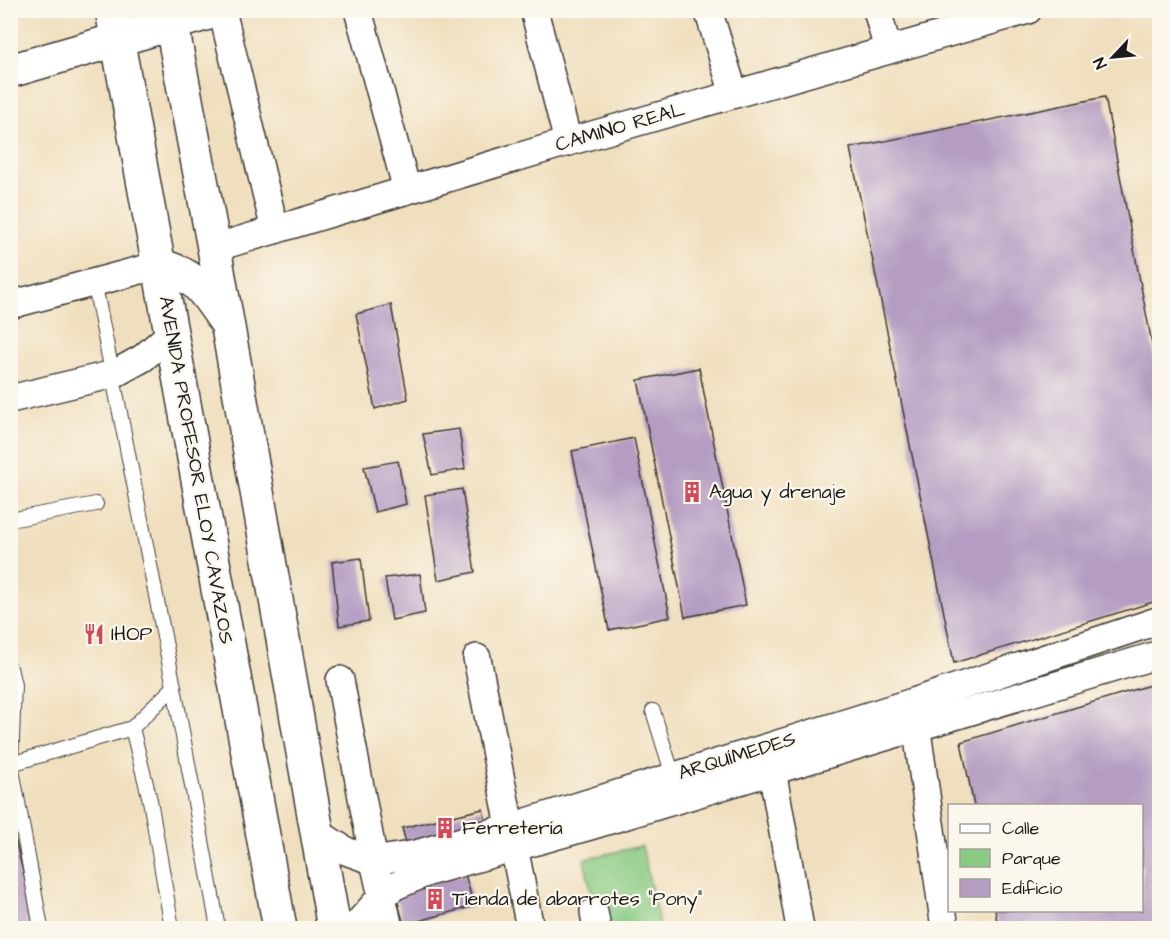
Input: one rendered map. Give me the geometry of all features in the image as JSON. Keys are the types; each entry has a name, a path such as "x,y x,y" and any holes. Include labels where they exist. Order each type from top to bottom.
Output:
{"main road":[{"path":"10,71 115,25 220,10"},
{"path":"171,17 228,325 334,928"},
{"name":"AVENIDA PROFESOR ELOY CAVAZOS","path":"115,25 280,928"},
{"path":"159,265 177,270 191,278 206,294 228,325"}],"street":[{"path":"220,10 275,230"},
{"path":"358,10 407,189"},
{"path":"534,10 568,142"},
{"path":"708,10 734,94"},
{"path":"877,10 888,50"},
{"name":"CAMINO REAL","path":"214,248 407,189 1028,10"},
{"path":"10,305 159,265"},
{"path":"10,399 114,374 142,358 170,334"},
{"name":"ARQUÍMEDES","path":"915,715 1160,620"},
{"name":"ARQUÍMEDES","path":"354,928 394,886 513,837 915,715 1160,654"},
{"path":"477,658 530,928"},
{"path":"340,680 389,928"},
{"path":"915,715 945,928"},
{"path":"770,758 800,928"},
{"name":"ARQUÍMEDES","path":"316,832 346,851 374,861 513,837"}],"lane":[{"path":"94,281 174,687 218,928"},
{"path":"10,520 96,504"},
{"path":"10,668 14,685 11,764 41,928"},
{"path":"11,764 132,728 174,687"},
{"path":"652,711 677,787"},
{"path":"132,728 150,800 172,928"}],"green space":[{"path":"642,846 660,928 599,928 584,859"}],"building":[{"path":"1105,97 1160,386 1160,600 954,663 850,148"},
{"path":"391,305 408,399 375,409 356,314"},
{"name":"Agua y drenaje","path":"699,368 746,605 685,617 638,380"},
{"path":"459,429 465,469 432,475 423,434"},
{"path":"634,438 670,617 609,630 572,451"},
{"path":"398,461 406,504 375,512 364,467"},
{"path":"462,489 475,572 438,580 425,495"},
{"path":"361,558 369,621 339,626 332,562"},
{"path":"420,574 425,613 392,620 385,578"},
{"path":"1160,682 1160,928 1029,928 1028,924 998,928 995,912 1143,912 1143,804 974,804 961,742"},
{"name":"Ferretería","path":"483,809 487,827 407,846 402,828"},
{"path":"11,823 37,928 10,928"},
{"name":"Tienda de abarrotes \"Pony\"","path":"465,874 474,906 404,925 395,892"}],"place":[{"name":"Agua y drenaje","path":"692,492"},
{"name":"IHOP","path":"94,634"},
{"name":"Ferretería","path":"445,828"},
{"name":"Tienda de abarrotes \"Pony\"","path":"435,899"}]}
